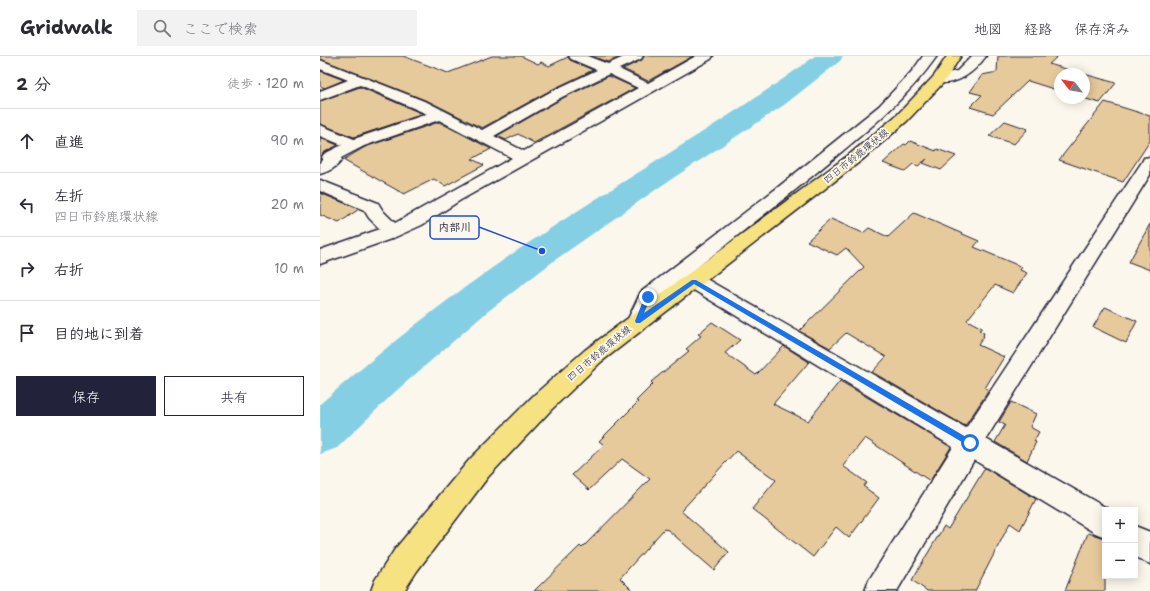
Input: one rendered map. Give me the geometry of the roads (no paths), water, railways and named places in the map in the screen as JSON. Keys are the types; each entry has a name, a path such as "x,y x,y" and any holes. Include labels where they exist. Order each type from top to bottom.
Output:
{"main road":[{"name":"四日市鈴鹿環状線","path":"386,591 406,560 479,468 543,402 593,356 856,157 902,118 939,79 954,56"}],"street":[{"path":"576,56 639,82 646,88"},
{"path":"482,136 557,94 636,56"},
{"path":"320,257 392,231 415,221 453,197 523,157 706,56"},
{"path":"638,321 648,297 673,276 783,192 884,109 918,73 930,56"},
{"path":"939,79 952,78 967,71 979,56"},
{"path":"320,64 358,81 400,96 440,114 523,157"},
{"path":"320,96 358,81"},
{"path":"320,169 334,160 330,157 358,143 440,114"},
{"path":"320,130 353,144 358,143"},
{"path":"880,591 970,443 1150,162"},
{"path":"320,185 372,208 375,214 392,231"},
{"path":"694,281 1102,521"},
{"path":"1138,542 1150,549"}],"waterway":[{"path":"320,433 380,378 473,302 542,251 774,99 831,56"}],"place":[{"name":"内部川","path":"542,251"}]}
